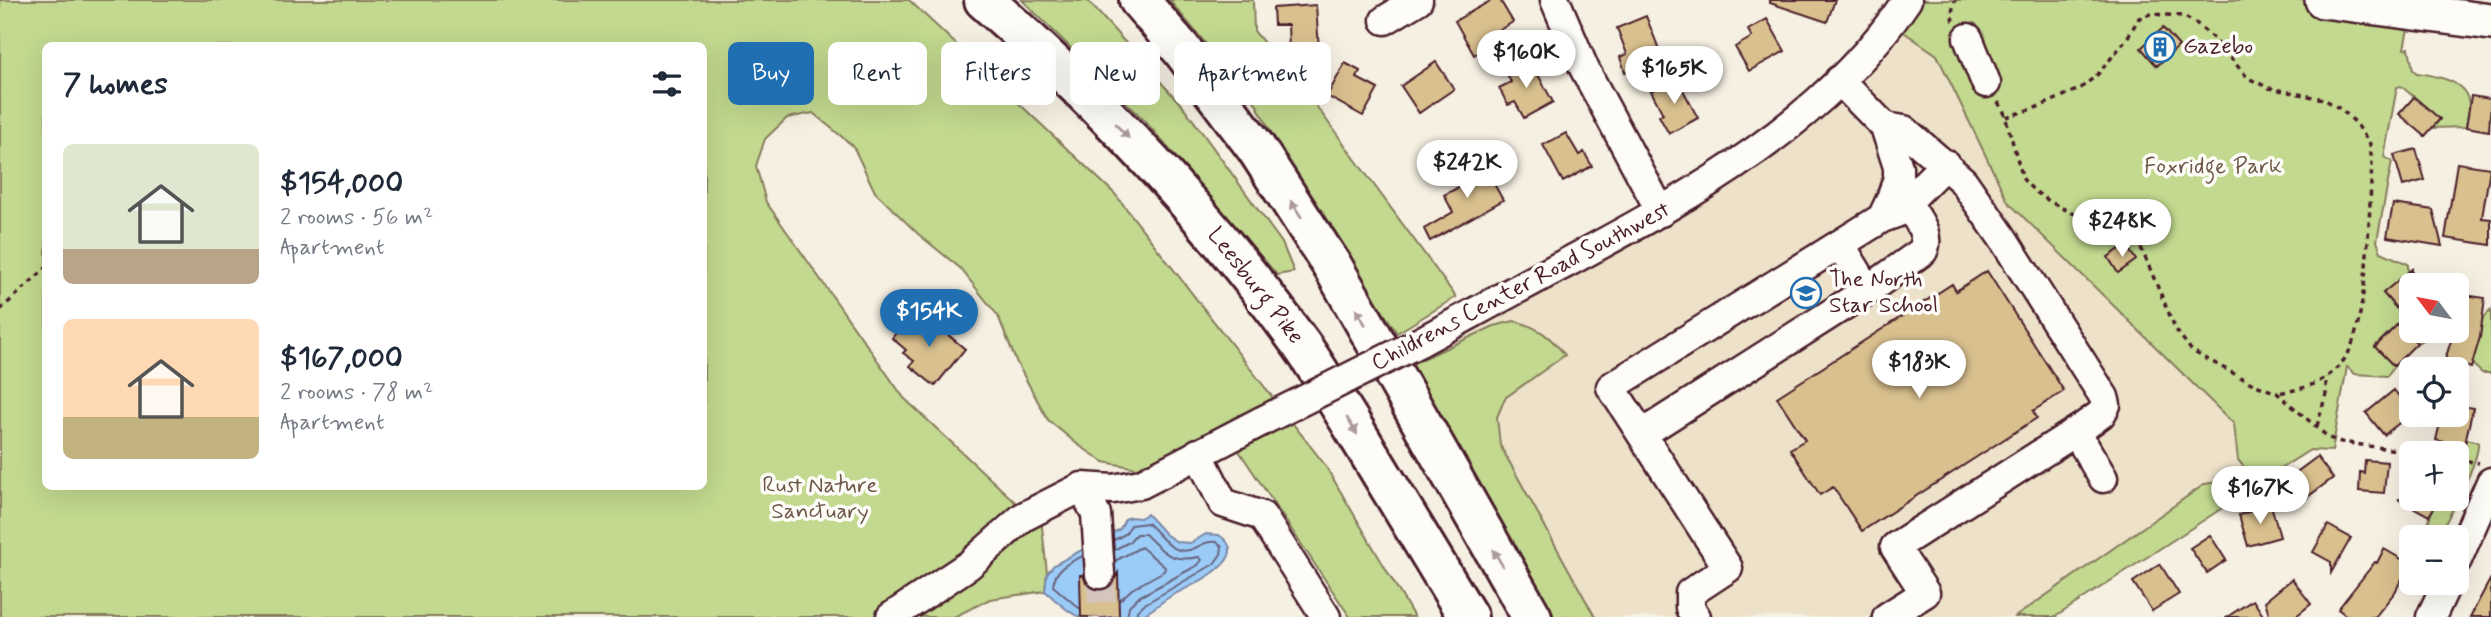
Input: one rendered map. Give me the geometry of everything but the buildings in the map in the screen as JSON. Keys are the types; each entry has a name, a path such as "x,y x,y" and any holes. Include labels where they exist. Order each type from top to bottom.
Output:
{"highway":[{"name":"Leesburg Pike","path":"984,0 1150,160 1252,280 1303,348 1468,617"},
{"path":"1139,0 1182,50 1256,148 1333,267 1532,617"}],"main road":[{"path":"2323,0 2491,22"}],"street":[{"path":"1385,20 1418,0"},
{"path":"1555,0 1584,68 1661,212"},
{"name":"Childrens Center Road Southwest","path":"1082,487 1113,489 1141,484 1420,342 1661,212 1756,152 1871,49 1908,0"},
{"path":"1968,38 1986,82"},
{"path":"1839,80 1885,128 1898,167 1898,178 1882,218"},
{"path":"1885,128 1904,130 1963,181 2002,237 2104,397 2106,405 2101,414 2076,432 1895,548 1924,593 1887,617"},
{"path":"1696,617 1690,608 1690,593 1728,568 1611,387 1882,218 1896,212 1945,164"},
{"path":"1642,434 1868,290 1923,251 1927,243 1926,235 1907,203"},
{"path":"1840,244 1868,290"},
{"path":"2076,432 2103,478"},
{"path":"1198,453 1223,503 1262,516 1325,617"},
{"path":"2469,529 2488,481"},
{"path":"891,617 969,565 1023,517 1082,487 1096,514 1100,574"},
{"path":"2431,617 2441,595"}],"path":[{"path":"2006,117 2042,106 2081,88 2098,74 2126,40 2139,18 2150,14 2183,16 2213,38 2248,78 2269,88 2323,99 2342,110 2356,123 2370,144 2372,165 2361,299 2353,344 2345,358 2326,377 2306,389 2277,393"},
{"path":"1986,82 2006,117 2019,168 2029,187 2042,198 2127,235 2139,243 2176,330 2192,351 2253,384 2277,393 2329,438 2399,450"},
{"path":"0,310 42,272"},
{"path":"2317,427 2326,394 2326,377"},
{"path":"2469,468 2488,481"}],"shaded area":[{"name":"The North Star School","path":"1892,24 1937,55 2008,202 2234,424 2238,460 2258,483 2052,617 1595,617 1438,333 1661,212"}],"green space":[{"name":"Rust Nature Sanctuary","path":"0,0 909,0 954,42 941,42 941,105 1020,105 1115,194 1325,465 1414,617 1350,617 1223,427 1142,469 1104,462 1077,444 1048,420 1017,363 998,316 960,268 917,233 875,192 853,146 813,113 787,118 765,139 756,166 766,202 904,398 1015,502 1041,517 1047,573 1045,591 990,599 954,617 0,617"},
{"path":"1022,0 1088,1 1125,42 1070,42 1070,47"},
{"path":"1169,0 1253,0 1254,31 1263,42 1204,42"},
{"name":"Foxridge Park","path":"1907,0 2324,0 2411,13 2404,49 2409,48 2413,70 2449,81 2463,90 2469,108 2466,127 2433,128 2440,119 2401,86 2397,87 2384,157 2392,161 2377,241 2381,252 2408,264 2408,272 2399,273 2399,280 2383,293 2399,312 2399,325 2375,346 2394,366 2387,376 2355,374 2347,367 2332,451 2310,450 2258,483 2238,460 2234,424 2008,202 1937,55 1892,24"},
{"path":"1160,81 1174,97 1174,105 1181,105 1185,109 1282,243 1294,272 1277,275 1129,105 1160,105"},
{"path":"1257,105 1315,105 1456,297 1397,333 1301,188"},
{"path":"2491,310 2491,373 2482,373 2472,364 2482,319"},
{"path":"1514,321 1543,333 1565,355 1505,398 1497,417 1500,445 1595,617 1553,617 1412,364 1494,326"},
{"path":"2466,439 2478,442 2469,474 2469,441"},
{"path":"2217,482 2228,489 2227,505 2055,617 2015,617 2205,484"},
{"path":"2452,511 2444,525 2429,525 2432,512"}],"water":[{"path":"1147,514 1165,534 1177,542 1191,543 1206,534 1219,535 1228,544 1230,554 1215,572 1139,617 1080,617 1045,591 1047,573 1054,565 1120,529 1125,519 1140,518"}],"tunnel":[{"path":"1100,574 1103,617"}],"place":[{"name":"Gazebo","path":"2160,47"},
{"name":"The North Star School","path":"1806,293"}]}
